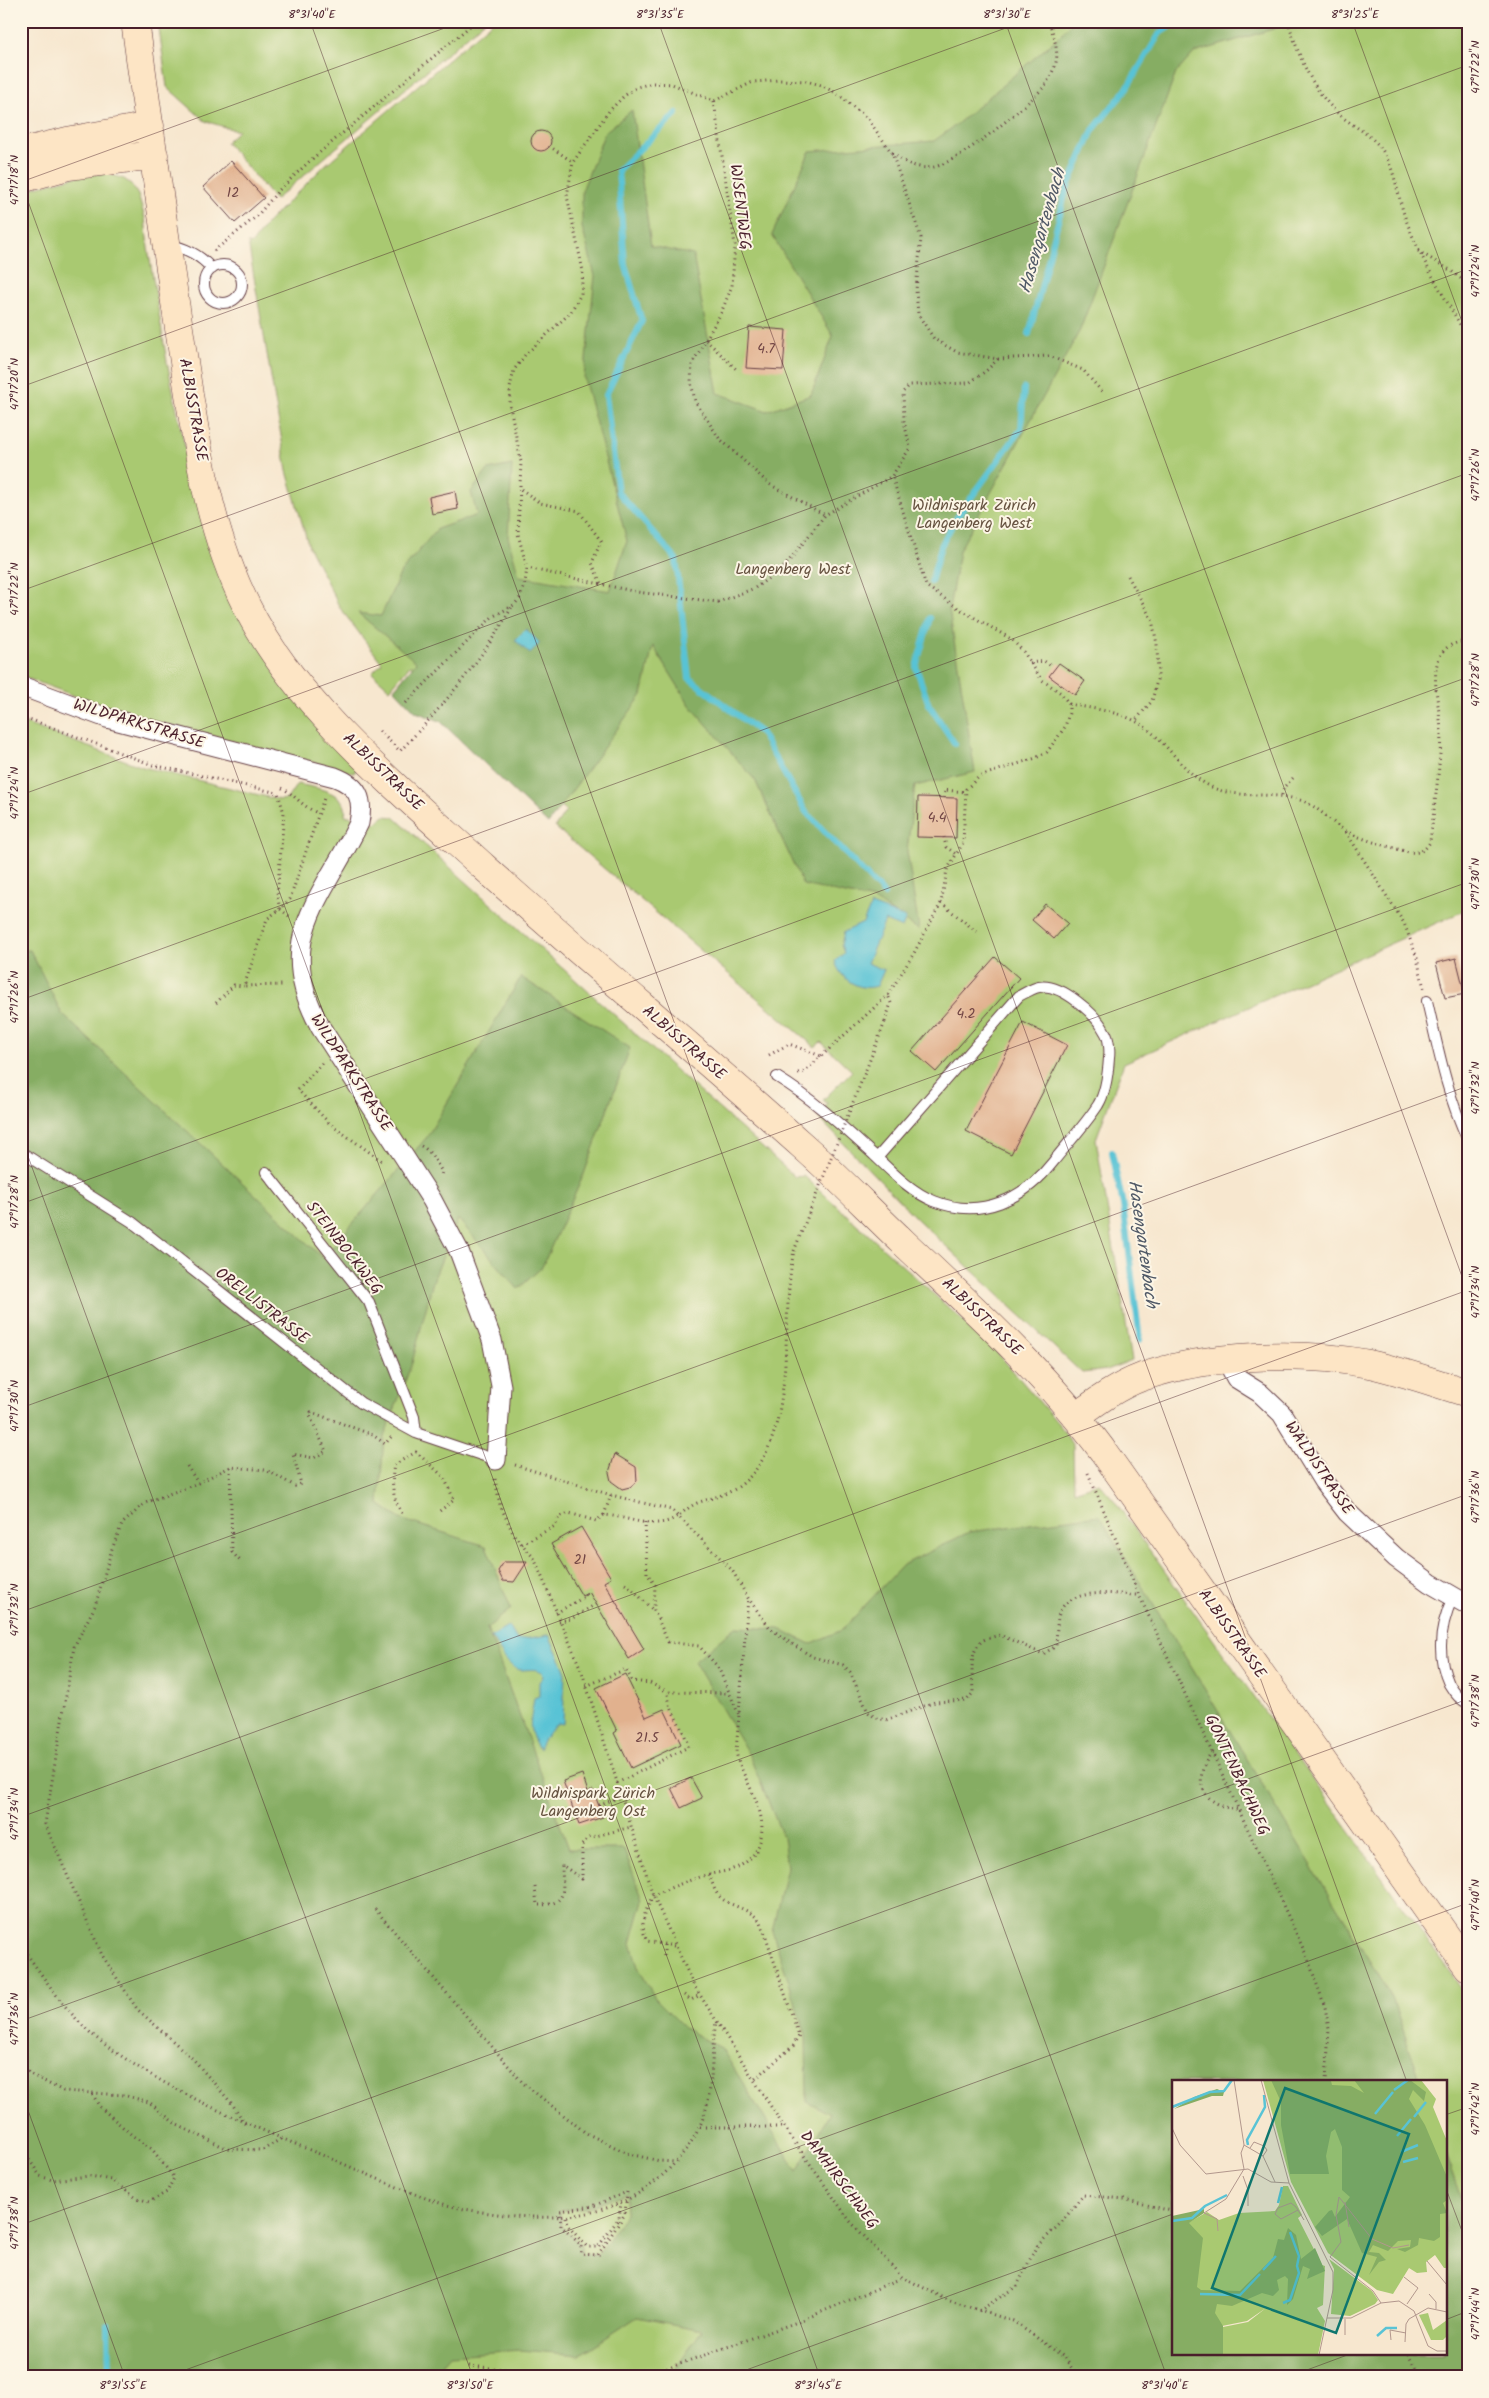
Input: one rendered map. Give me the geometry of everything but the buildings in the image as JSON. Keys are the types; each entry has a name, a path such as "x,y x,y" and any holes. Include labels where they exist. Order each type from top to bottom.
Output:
{"main road":[{"name":"ALBISSTRASSE","path":"135,21 166,245 197,440 223,548 252,616 277,658 300,687 404,794 514,894 808,1151 994,1327 1077,1416 1468,1967"},
{"path":"21,152 67,141 150,126"},
{"path":"21,179 68,166 154,155"},
{"path":"1077,1416 1110,1393 1143,1377 1185,1366 1295,1356 1370,1364 1468,1393"}],"street":[{"name":"WILDPARKSTRASSE","path":"21,686 107,718 335,777 347,782 354,788 360,802 359,823 309,912 304,928 299,959 302,985 312,1012 432,1200 459,1251 492,1340 501,1386 496,1460"},
{"name":"WALDISTRASSE","path":"1227,1361 1236,1378 1260,1393 1282,1414 1347,1512 1396,1558 1460,1601"}],"lane":[{"path":"166,245 185,248 203,259 212,269"},
{"path":"777,1077 804,1093 910,1188 934,1201 964,1209 985,1208 1019,1194 1038,1181 1098,1104 1106,1084 1110,1055 1106,1033 1089,1010 1058,990 1040,986 1019,996 877,1158"},
{"path":"1428,1002 1443,1070 1459,1121 1468,1140"},
{"name":"ORELLISTRASSE","path":"21,1152 132,1222 361,1403 400,1426 416,1433 496,1460"},
{"name":"STEINBOCKWEG","path":"266,1172 369,1302 414,1417 416,1433"},
{"path":"1460,1601 1443,1623 1441,1658 1444,1672 1451,1688 1463,1701 1468,1702"}],"path":[{"path":"203,259 257,216 279,190 312,159 476,21"},
{"path":"892,153 916,167 933,167 943,164 956,158 1018,111 1043,88 1055,65 1057,49 1049,21"},
{"path":"1288,21 1299,56 1315,86 1329,105 1376,142 1384,152 1402,211 1418,251 1468,339"},
{"path":"379,731 400,751 432,718 500,629 520,598 527,568 518,534 521,462 510,406 510,388 514,370 525,355 570,313 581,294 583,271 567,196 574,162 609,111 624,96 637,87 653,83 672,84 714,101 753,82 780,80 806,81 821,85 836,93 868,118 892,153 921,238 916,290 918,314 934,339 957,352 998,359 1049,356 1084,370 1104,394"},
{"name":"WISENTWEG","path":"714,101 735,245 732,286 721,313 692,364 691,382 695,400 719,438 770,484 825,515"},
{"path":"549,146 574,162"},
{"path":"1418,251 1450,270 1468,284"},
{"path":"706,340 736,369"},
{"path":"527,568 637,592 718,602 754,588 785,566 825,515 892,476 910,448 904,421 903,392 910,385 969,383 986,372 998,359"},
{"path":"777,1077 804,1072 888,995 914,953 941,903 947,870 963,843 966,792 974,780 980,776 1036,758 1047,752 1065,727 1069,713 1069,704 1061,693 1042,680 1023,651 1011,639 958,608 926,586 892,476"},
{"path":"520,488 540,502 579,511 601,540 592,563 601,584"},
{"path":"1128,576 1152,620 1157,644 1158,676 1152,701 1135,721"},
{"path":"406,704 492,617 514,605"},
{"path":"1345,831 1408,852 1418,853 1426,850 1430,842 1441,734 1436,672 1443,652 1450,645 1459,641 1468,642"},
{"path":"1030,663 1044,661 1051,666"},
{"path":"1069,704 1125,716 1135,721 1155,735 1190,772 1216,789 1232,793 1282,795 1304,802 1324,812 1345,831 1404,923 1417,958 1428,1002"},
{"path":"21,716 153,765 278,793 284,813 277,896 280,908 304,928"},
{"path":"374,736 384,726"},
{"path":"1282,795 1284,787 1293,778"},
{"path":"282,788 290,792 311,810 318,813"},
{"path":"944,798 945,790 966,792"},
{"path":"244,986 267,919 290,899 324,798"},
{"path":"944,837 946,847 956,854"},
{"path":"941,903 977,932"},
{"path":"216,1002 234,985 302,985"},
{"path":"604,1515 654,1523 673,1520 696,1504 728,1493 743,1483 757,1468 772,1442 783,1384 794,1250 885,1022 891,1003 888,995"},
{"path":"769,1055 789,1044 821,1056"},
{"path":"334,1049 298,1090 330,1124 384,1162"},
{"path":"246,2124 233,2105 193,2059 137,2009 102,1954 45,1824 74,1647 95,1606 112,1549 122,1524 145,1504 198,1483 230,1467 266,1470 295,1486 301,1484 293,1454 314,1458 326,1451 310,1416 311,1412 373,1435 385,1444 400,1426"},
{"path":"402,1513 396,1504 392,1476 394,1465 416,1452 444,1477 454,1500 437,1513"},
{"path":"496,1460 611,1495 672,1510 732,1570 748,1598 770,1628 813,1657 843,1665 850,1672 868,1712 876,1718 886,1720 935,1702 967,1700 973,1693 975,1651 981,1641 1000,1635 1043,1654 1056,1646 1059,1613 1071,1599 1093,1594 1139,1595"},
{"name":"DAMHIRSCHWEG","path":"496,1460 494,1479 500,1505 514,1535 534,1558 586,1686 653,1895 674,1946 716,2021 784,2127 850,2221 904,2277 950,2301 1013,2321 1064,2357 1078,2377"},
{"path":"187,1466 198,1483"},
{"path":"230,1467 232,1552 242,1562"},
{"name":"GONTENBACHWEG","path":"1092,1486 1139,1595 1241,1810 1308,1959 1325,2007 1329,2029 1326,2080"},
{"path":"522,1544 555,1526 559,1517 569,1513 596,1521 604,1515 611,1495"},
{"path":"645,1522 647,1573 655,1585 654,1610 668,1642 699,1646 718,1667 739,1715"},
{"path":"625,1584 633,1589 637,1596 654,1610"},
{"path":"556,1613 586,1596 585,1594"},
{"path":"674,1946 647,1941 643,1934 642,1920 653,1895 709,1874 732,1870 752,1858 762,1837 759,1810 739,1765 736,1752 748,1598"},
{"path":"559,1621 572,1619 596,1604"},
{"path":"586,1686 626,1669 632,1681 650,1683 668,1692 729,1693"},
{"path":"617,1783 688,1747 686,1735 668,1702 668,1692"},
{"path":"1212,1752 1207,1759 1201,1782 1208,1799 1225,1809 1241,1810"},
{"path":"599,1805 621,1797"},
{"path":"535,1887 537,1905 550,1905 563,1895 562,1865 582,1878 582,1845 584,1841 588,1838 631,1828"},
{"path":"709,1874 719,1896 726,1902 752,1912 761,1922 799,2036 793,2046 754,2080"},
{"path":"375,1909 523,2082 586,2133 629,2154 660,2161 675,2162"},
{"path":"664,1945 664,1958"},
{"path":"21,1946 70,2013 102,2043 146,2071 246,2124 434,2201 476,2212 566,2218 594,2212 621,2203 655,2182 675,2162 700,2127 710,2094 716,2021"},
{"path":"684,1995 691,2000 700,1995"},
{"path":"21,2064 30,2074 63,2091 123,2095 149,2102 177,2125 228,2149 263,2150 282,2138"},
{"path":"21,2147 40,2176 52,2180 90,2176 112,2180 135,2197 149,2202 167,2192 174,2178 152,2149 133,2136 99,2106 92,2093"},
{"path":"700,2127 784,2127"},
{"path":"627,2192 625,2214 598,2255 581,2254 581,2245 561,2226 560,2218 560,2211 593,2206 627,2192"},
{"path":"979,2311 1017,2286 1036,2247 1061,2223 1083,2195 1124,2200 1172,2212"},
{"path":"566,2218 568,2226 586,2247 598,2247 619,2218 621,2203"},
{"path":"643,2377 800,2321 904,2277"},
{"path":"1409,2356 1420,2377"},
{"path":"469,2366 590,2377"}],"green space":[{"path":"158,21 485,21 275,200 226,142 238,131 205,121 167,87"},
{"name":"Wildnispark Zürich Langenberg West","path":"493,21 1468,21 1468,909 1124,1063 1096,1139 1132,1360 1107,1370 1082,1373 917,1219 817,1116 828,1104 823,1100 852,1071 821,1042 815,1047 555,827 566,811 457,712 410,665 390,689 372,673 382,663 340,608 309,547 287,471 248,242 251,245 267,223 324,166"},
{"name":"Langenberg West","path":"1074,21 1299,21 1194,53 1176,73 1080,330 959,551 949,609 975,772 915,786 907,851 919,930 874,900 803,885 755,780 690,705 653,646 642,695 548,824 440,721 416,712 394,689 416,662 358,613 381,616 401,572 437,529 477,515 471,492 488,470 512,465 508,537 519,576 610,591 627,541 584,378 595,276 582,227 582,191 605,132 632,110 651,246 693,255 718,393 767,411 811,395 833,336 772,235 810,151 934,141 956,125 1053,42"},
{"path":"106,173 124,179 131,184 138,195 145,218 148,248 167,362 188,462 206,532 359,765 354,773 113,710 21,676 21,191 82,175"},
{"name":"Wildnispark Zürich Langenberg Ost","path":"21,722 143,767 280,800 287,799 297,784 304,785 321,789 336,796 345,807 345,815 376,823 384,816 394,817 795,1177 804,1176 995,1350 1062,1428 1073,1446 1074,1491 1099,1483 1114,1500 1468,1998 1468,2377 21,2377"},
{"name":"Wildnispark Zürich Langenberg Ost","path":"30,950 62,1014 323,1258 427,1137 521,977 630,1048 584,1174 542,1267 518,1289 458,1219 433,1281 412,1363 384,1437 379,1504 400,1519 486,1546 511,1609 487,1628 569,1849 624,1849 643,1900 631,1943 638,1967 655,1998 686,2029 722,2049 797,2171 830,2114 807,2101 806,2034 772,1931 787,1867 783,1837 749,1755 694,1661 736,1627 780,1629 810,1644 842,1630 903,1565 969,1532 1099,1515 1392,1998 1420,2080 1172,2080 1172,2356 1446,2356 1446,2156 1468,2218 1468,2377 670,2377 702,2330 637,2317 580,2355 520,2350 450,2355 431,2377 21,2377 21,951","holes":["627,2193 625,2214 598,2255 581,2254 581,2245 561,2226 560,2211 593,2206"]},
{"path":"517,2373 520,2377 464,2377 465,2376"}],"water":[{"path":"526,629 540,643 530,654 515,640"},
{"path":"871,905 906,918 902,928 885,921 867,963 884,970 877,986 864,987 851,983 841,973 835,961 844,953 841,945 844,932 863,923"},
{"path":"509,1626 517,1640 549,1635 565,1670 563,1724 558,1723 552,1728 539,1749 532,1736 530,1724 534,1698 539,1696 539,1682 543,1677 542,1672 521,1670 507,1662 491,1637"}],"waterway":[{"name":"Hasengartenbach","path":"1029,334 1066,191 1093,130 1125,91 1160,33 1179,21"},
{"path":"677,113 618,170 625,264 642,321 606,395 618,492 676,559 689,678 761,733 806,812 884,894"},
{"path":"931,582 941,546 955,520 1021,429 1024,388"},
{"name":"Hasengartenbach","path":"930,618 916,667 929,705 955,744"},
{"name":"Hasengartenbach","path":"1112,1152 1123,1205 1140,1340"},
{"path":"108,2325 109,2377"}]}
